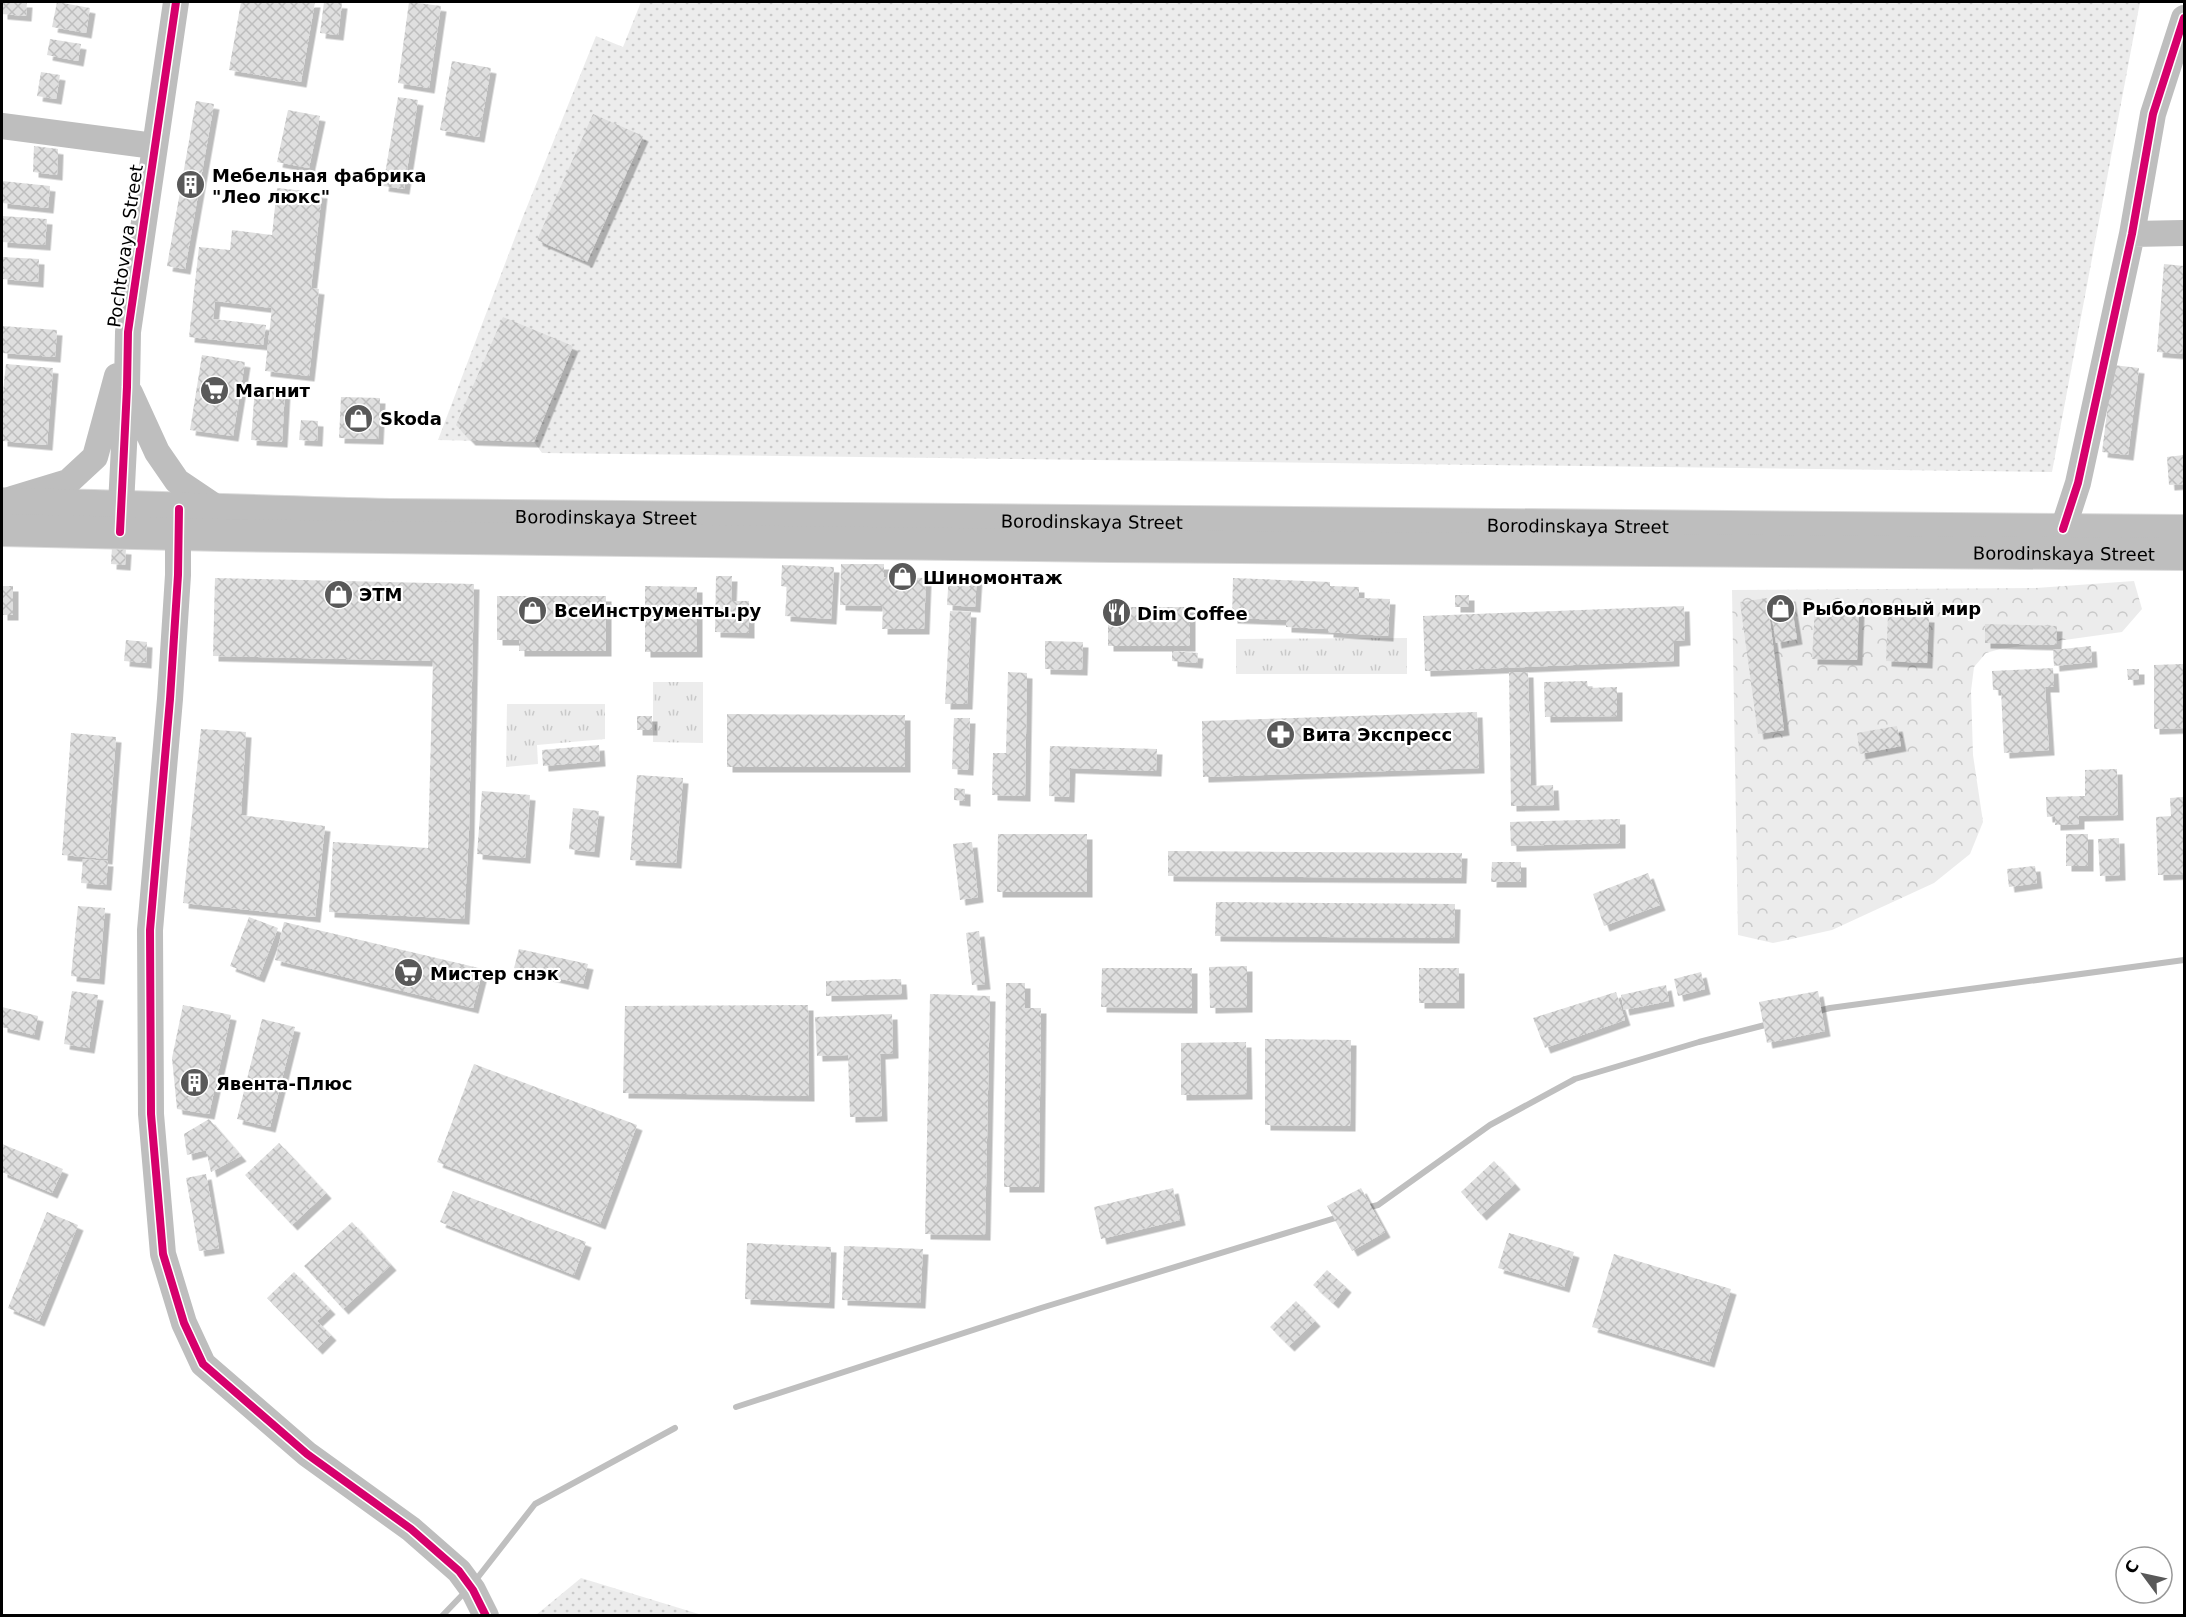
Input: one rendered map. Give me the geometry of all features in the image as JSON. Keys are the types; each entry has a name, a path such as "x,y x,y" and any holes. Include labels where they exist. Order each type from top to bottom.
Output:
{"main road":[{"name":"Borodinskaya Street","path":"2,503 120,519 178,522 1250,547 2184,554"},
{"name":"Borodinskaya Street","path":"178,522 224,512 1106,523 2184,531"},
{"name":"Borodinskaya Street","path":"2,531 120,519"}],"street":[{"name":"Pochtovaya Street","path":"120,519 128,332 177,2"},
{"path":"2063,529 2078,483 2132,234 2153,114 2184,18"},
{"path":"2,126 154,146"},
{"path":"2132,234 2184,233"},
{"path":"2,503 68,482 95,457 128,332"},
{"path":"127,387 157,452 177,481 224,512"},
{"path":"178,522 178,575 170,699 150,930 150,1111 163,1254 184,1323 203,1364 307,1455 411,1529 466,1581 486,1616"}],"green space":[{"path":"641,2 2140,2 2052,472 542,453 534,442 438,440 522,219 596,36 623,47"},
{"path":"2134,581 2142,609 2122,632 2000,649 1986,653 1974,667 1971,691 1973,755 1983,822 1970,854 1934,883 1832,930 1773,943 1738,935 1732,590 2036,588"},
{"path":"1407,638 1407,674 1236,674 1236,639"},
{"path":"653,682 703,682 703,743 653,742"},
{"path":"507,704 605,704 605,739 537,745 538,764 506,767"},
{"path":"581,1578 702,1615 536,1615"}],"building":[{"path":"2,2 27,2 26,16 2,14"},
{"path":"57,2 90,8 86,33 52,27"},
{"path":"241,2 315,2 301,82 229,70"},
{"path":"324,2 342,3 338,35 320,33"},
{"path":"409,2 441,6 429,88 398,83"},
{"path":"50,39 81,44 78,61 47,55"},
{"path":"452,61 491,68 479,137 440,130"},
{"path":"41,72 60,75 56,99 37,96"},
{"path":"398,97 418,100 404,189 383,186"},
{"name":"Мебельная фабрика \"Лео люкс\"","path":"196,101 214,104 185,269 167,266"},
{"path":"288,110 320,116 309,168 277,162"},
{"path":"593,114 643,136 587,262 537,240"},
{"path":"34,146 58,149 57,175 33,172"},
{"path":"2,181 50,186 48,208 2,203"},
{"path":"277,188 322,193 311,288 319,289 309,376 265,371 272,308 215,301 213,319 266,325 263,345 189,337 199,247 230,250 232,230 272,235"},
{"path":"2,216 47,219 45,245 2,242"},
{"path":"2,257 39,259 38,282 2,279"},
{"path":"2164,264 2184,266 2182,354 2157,352"},
{"path":"503,317 573,346 534,442 470,440 456,425"},
{"path":"2,326 57,330 55,357 2,353"},
{"path":"202,355 245,362 233,436 190,430"},
{"path":"6,364 53,368 47,445 2,441 2,401"},
{"path":"2113,365 2139,368 2128,455 2102,452"},
{"path":"255,387 285,390 282,442 251,440"},
{"path":"341,397 380,398 378,439 339,438"},
{"path":"301,420 318,421 317,441 299,440"},
{"path":"2184,455 2184,484 2169,485 2167,457"},
{"path":"112,548 126,549 125,565 111,564"},
{"path":"841,564 884,564 884,577 926,578 924,629 882,629 883,606 840,605"},
{"path":"782,565 834,567 831,619 785,616 787,587 781,586"},
{"path":"949,573 977,575 975,607 947,605"},
{"path":"716,576 732,576 731,601 749,601 749,633 715,632"},
{"path":"215,578 474,584 469,832 464,919 329,912 333,842 428,848 433,661 213,656"},
{"path":"1233,578 1330,582 1330,586 1359,587 1359,598 1390,599 1388,636 1286,627 1286,620 1232,618"},
{"path":"2,586 13,586 13,615 2,615"},
{"path":"645,586 697,587 697,652 645,652"},
{"path":"1455,595 1469,595 1469,607 1455,607"},
{"path":"497,596 606,596 606,651 519,651 519,640 497,640"},
{"path":"1790,596 1797,639 1776,643 1769,600"},
{"path":"1767,598 1784,730 1758,734 1740,602"},
{"path":"1684,606 1685,640 1674,641 1674,661 1425,671 1423,616"},
{"path":"1108,607 1190,607 1190,646 1108,646"},
{"path":"1815,607 1859,609 1857,660 1812,659"},
{"path":"950,611 971,612 967,704 945,704"},
{"path":"1888,615 1929,617 1927,663 1886,661"},
{"path":"1985,624 2057,626 2056,645 1985,643"},
{"path":"126,640 147,642 146,663 124,661"},
{"path":"1045,641 1083,642 1082,670 1045,669"},
{"path":"2091,646 2092,662 2054,666 2053,650"},
{"path":"1172,651 1198,653 1197,663 1172,661"},
{"path":"2184,664 2184,728 2154,729 2154,665"},
{"path":"2053,668 2054,687 2045,687 2049,750 2004,753 2001,690 1993,690 1992,671"},
{"path":"2127,669 2139,669 2139,679 2128,680"},
{"path":"1008,672 1027,673 1025,796 992,795 993,753 1006,753"},
{"path":"1509,672 1528,672 1531,786 1553,785 1554,805 1511,806"},
{"path":"1587,681 1588,688 1617,687 1617,716 1545,717 1544,682"},
{"path":"1477,712 1479,768 1203,777 1202,721"},
{"path":"727,714 905,715 905,767 727,767"},
{"path":"637,716 652,716 652,730 637,730"},
{"path":"954,718 970,718 968,770 952,769"},
{"path":"1897,726 1901,746 1860,754 1857,733"},
{"path":"201,729 246,732 241,815 325,826 315,917 183,903"},
{"path":"71,733 116,737 107,859 62,855"},
{"path":"599,745 600,761 543,766 542,750"},
{"path":"1050,746 1157,749 1156,771 1070,768 1069,797 1049,796"},
{"path":"2117,769 2118,815 2079,816 2079,824 2055,825 2055,816 2047,817 2046,797 2085,796 2085,770"},
{"path":"637,775 683,778 676,863 630,860"},
{"path":"954,788 965,789 965,801 954,800"},
{"path":"482,791 530,795 525,858 477,854"},
{"path":"2184,797 2184,874 2158,875 2156,817 2171,816 2170,798"},
{"path":"573,808 599,811 594,852 569,849"},
{"path":"1620,819 1620,843 1511,846 1510,822"},
{"path":"998,834 1087,834 1087,892 997,892"},
{"path":"2066,834 2088,834 2088,866 2066,866"},
{"path":"2119,838 2120,875 2100,876 2098,839"},
{"path":"972,842 978,897 960,900 953,844"},
{"path":"1168,851 1462,853 1461,878 1168,876"},
{"path":"83,859 108,861 106,885 81,883"},
{"path":"1492,862 1521,862 1521,882 1491,882"},
{"path":"2035,866 2037,883 2009,887 2007,869"},
{"path":"1648,873 1660,905 1604,926 1593,894"},
{"path":"1216,902 1455,904 1454,938 1215,936"},
{"path":"78,906 105,908 99,979 71,976"},
{"path":"249,917 278,928 259,977 230,966"},
{"path":"284,922 483,969 473,1008 275,960"},
{"path":"979,931 985,984 972,985 966,933"},
{"path":"519,949 588,964 583,984 514,968"},
{"path":"1247,966 1247,1007 1210,1008 1209,967"},
{"path":"1102,968 1192,968 1192,1008 1101,1007"},
{"path":"1419,968 1459,968 1459,1003 1419,1003"},
{"path":"1701,972 1705,989 1678,996 1674,979"},
{"path":"901,979 902,994 826,996 826,981"},
{"path":"1006,983 1025,983 1025,1008 1041,1008 1039,1187 1004,1187"},
{"path":"1666,985 1669,1001 1624,1010 1621,995"},
{"path":"72,991 98,995 89,1048 64,1044"},
{"path":"1818,991 1825,1031 1767,1043 1759,1002"},
{"path":"1616,992 1625,1020 1545,1048 1533,1018"},
{"path":"930,994 990,996 985,1235 925,1234"},
{"name":"Явента-Плюс","path":"183,1005 231,1015 209,1114 177,1109 172,1058"},
{"path":"808,1005 809,1096 623,1093 625,1006"},
{"path":"2,1007 38,1016 34,1035 2,1027"},
{"path":"892,1014 893,1053 880,1054 882,1116 850,1117 848,1055 817,1056 815,1017"},
{"path":"262,1019 295,1027 270,1127 237,1119"},
{"path":"1265,1039 1351,1040 1350,1126 1265,1125"},
{"path":"1246,1042 1247,1094 1181,1095 1181,1043"},
{"path":"474,1064 637,1125 600,1224 437,1162"},
{"path":"209,1119 241,1156 211,1172 206,1150 187,1155 184,1134"},
{"path":"279,1143 326,1193 292,1225 245,1175"},
{"path":"2,1144 63,1169 52,1193 2,1172"},
{"path":"1494,1161 1515,1184 1481,1215 1461,1192"},
{"path":"206,1174 219,1248 199,1251 186,1178"},
{"path":"1173,1188 1180,1220 1101,1239 1094,1207"},
{"path":"1361,1188 1385,1232 1352,1251 1327,1206"},
{"path":"453,1191 586,1242 574,1275 440,1222"},
{"path":"47,1212 78,1225 39,1321 8,1308"},
{"path":"352,1222 391,1265 343,1309 304,1266"},
{"path":"1509,1233 1574,1252 1564,1287 1498,1268"},
{"path":"747,1243 831,1247 829,1303 745,1299"},
{"path":"844,1246 923,1249 920,1303 842,1300"},
{"path":"1614,1254 1731,1289 1709,1362 1592,1327"},
{"path":"1327,1270 1346,1287 1333,1303 1313,1285"},
{"path":"294,1272 330,1309 317,1321 331,1335 317,1349 267,1298"},
{"path":"1296,1301 1315,1321 1289,1346 1270,1327"}],"waterway":[{"path":"1814,1012 2184,960"},
{"path":"1366,1208 1378,1205 1490,1125 1575,1079 1769,1024"},
{"path":"736,1407 1041,1308 1342,1216"},
{"path":"475,1581 535,1504 675,1428"},
{"path":"442,1616 466,1591"}],"cycle path":[{"path":"120,532 128,332 176,2"},
{"path":"2063,529 2078,483 2132,234 2153,114 2184,18"},
{"path":"179,509 178,575 170,699 150,930 151,1114 163,1254 184,1323 203,1364 307,1454 411,1529 459,1571 473,1590 486,1616"}],"place":[{"name":"Мебельная фабрика \"Лео люкс\"","path":"191,185"},
{"name":"Магнит","path":"214,390"},
{"name":"Skoda","path":"359,418"},
{"name":"Шиномонтаж","path":"902,577"},
{"name":"ЭТМ","path":"338,594"},
{"name":"Рыболовный мир","path":"1781,608"},
{"name":"ВсеИнструменты.ру","path":"533,610"},
{"name":"Dim Coffee","path":"1116,613"},
{"name":"Вита Экспресс","path":"1281,734"},
{"name":"Мистер снэк","path":"409,973"},
{"name":"Явента-Плюс","path":"195,1083"}]}
